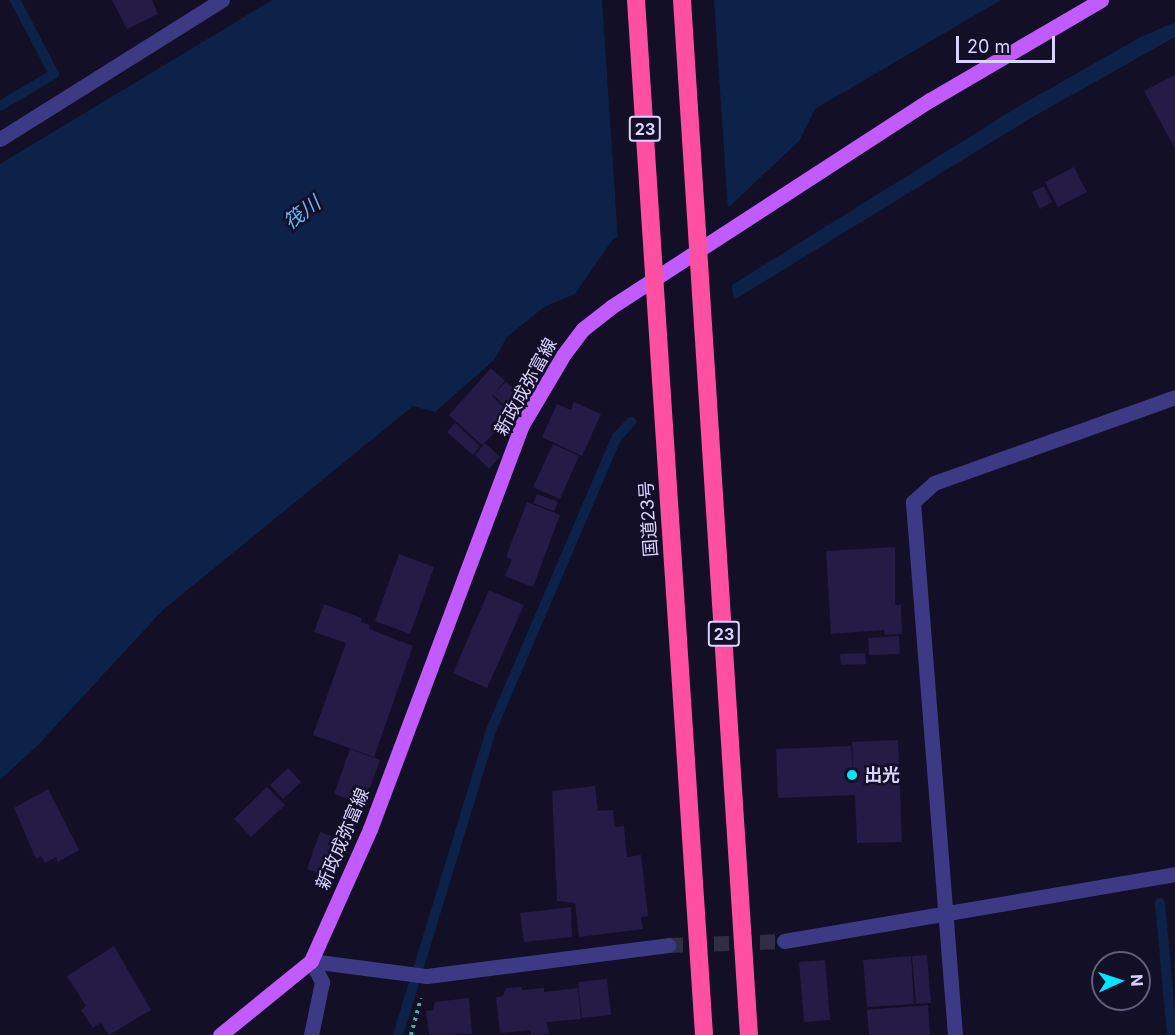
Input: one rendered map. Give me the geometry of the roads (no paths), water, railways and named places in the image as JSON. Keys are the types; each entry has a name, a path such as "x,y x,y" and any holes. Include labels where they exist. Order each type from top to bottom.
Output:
{"highway":[{"name":"国道23号","path":"636,0 704,1035"},
{"name":"23","path":"682,0 749,1035"}],"main road":[{"name":"新政成弥富線","path":"220,1035 311,961 370,829 522,425 564,354 583,329 930,100 1101,0"}],"street":[{"path":"0,139 222,0"},
{"path":"956,1035 913,501 934,483 1175,397"},
{"path":"783,941 946,916 1175,874"},
{"path":"311,961 427,976 668,945"},
{"path":"311,961 322,982 311,1035"}],"water":[{"name":"筏川","path":"272,0 1001,0 815,109 799,141 730,206 613,239 575,294 544,307 507,337 494,360 435,412 413,406 163,610 38,745 0,780 0,164"},
{"path":"1175,22 1175,37 1031,118 734,300 732,285 1021,105 1139,38"}],"waterway":[{"path":"0,106 54,74 15,0"},
{"path":"398,1035 492,728 617,437 631,422"},
{"path":"1160,903 1172,1035"}],"tunnel":[{"path":"668,945 784,941"}],"place":[{"name":"出光","path":"852,775"}]}
